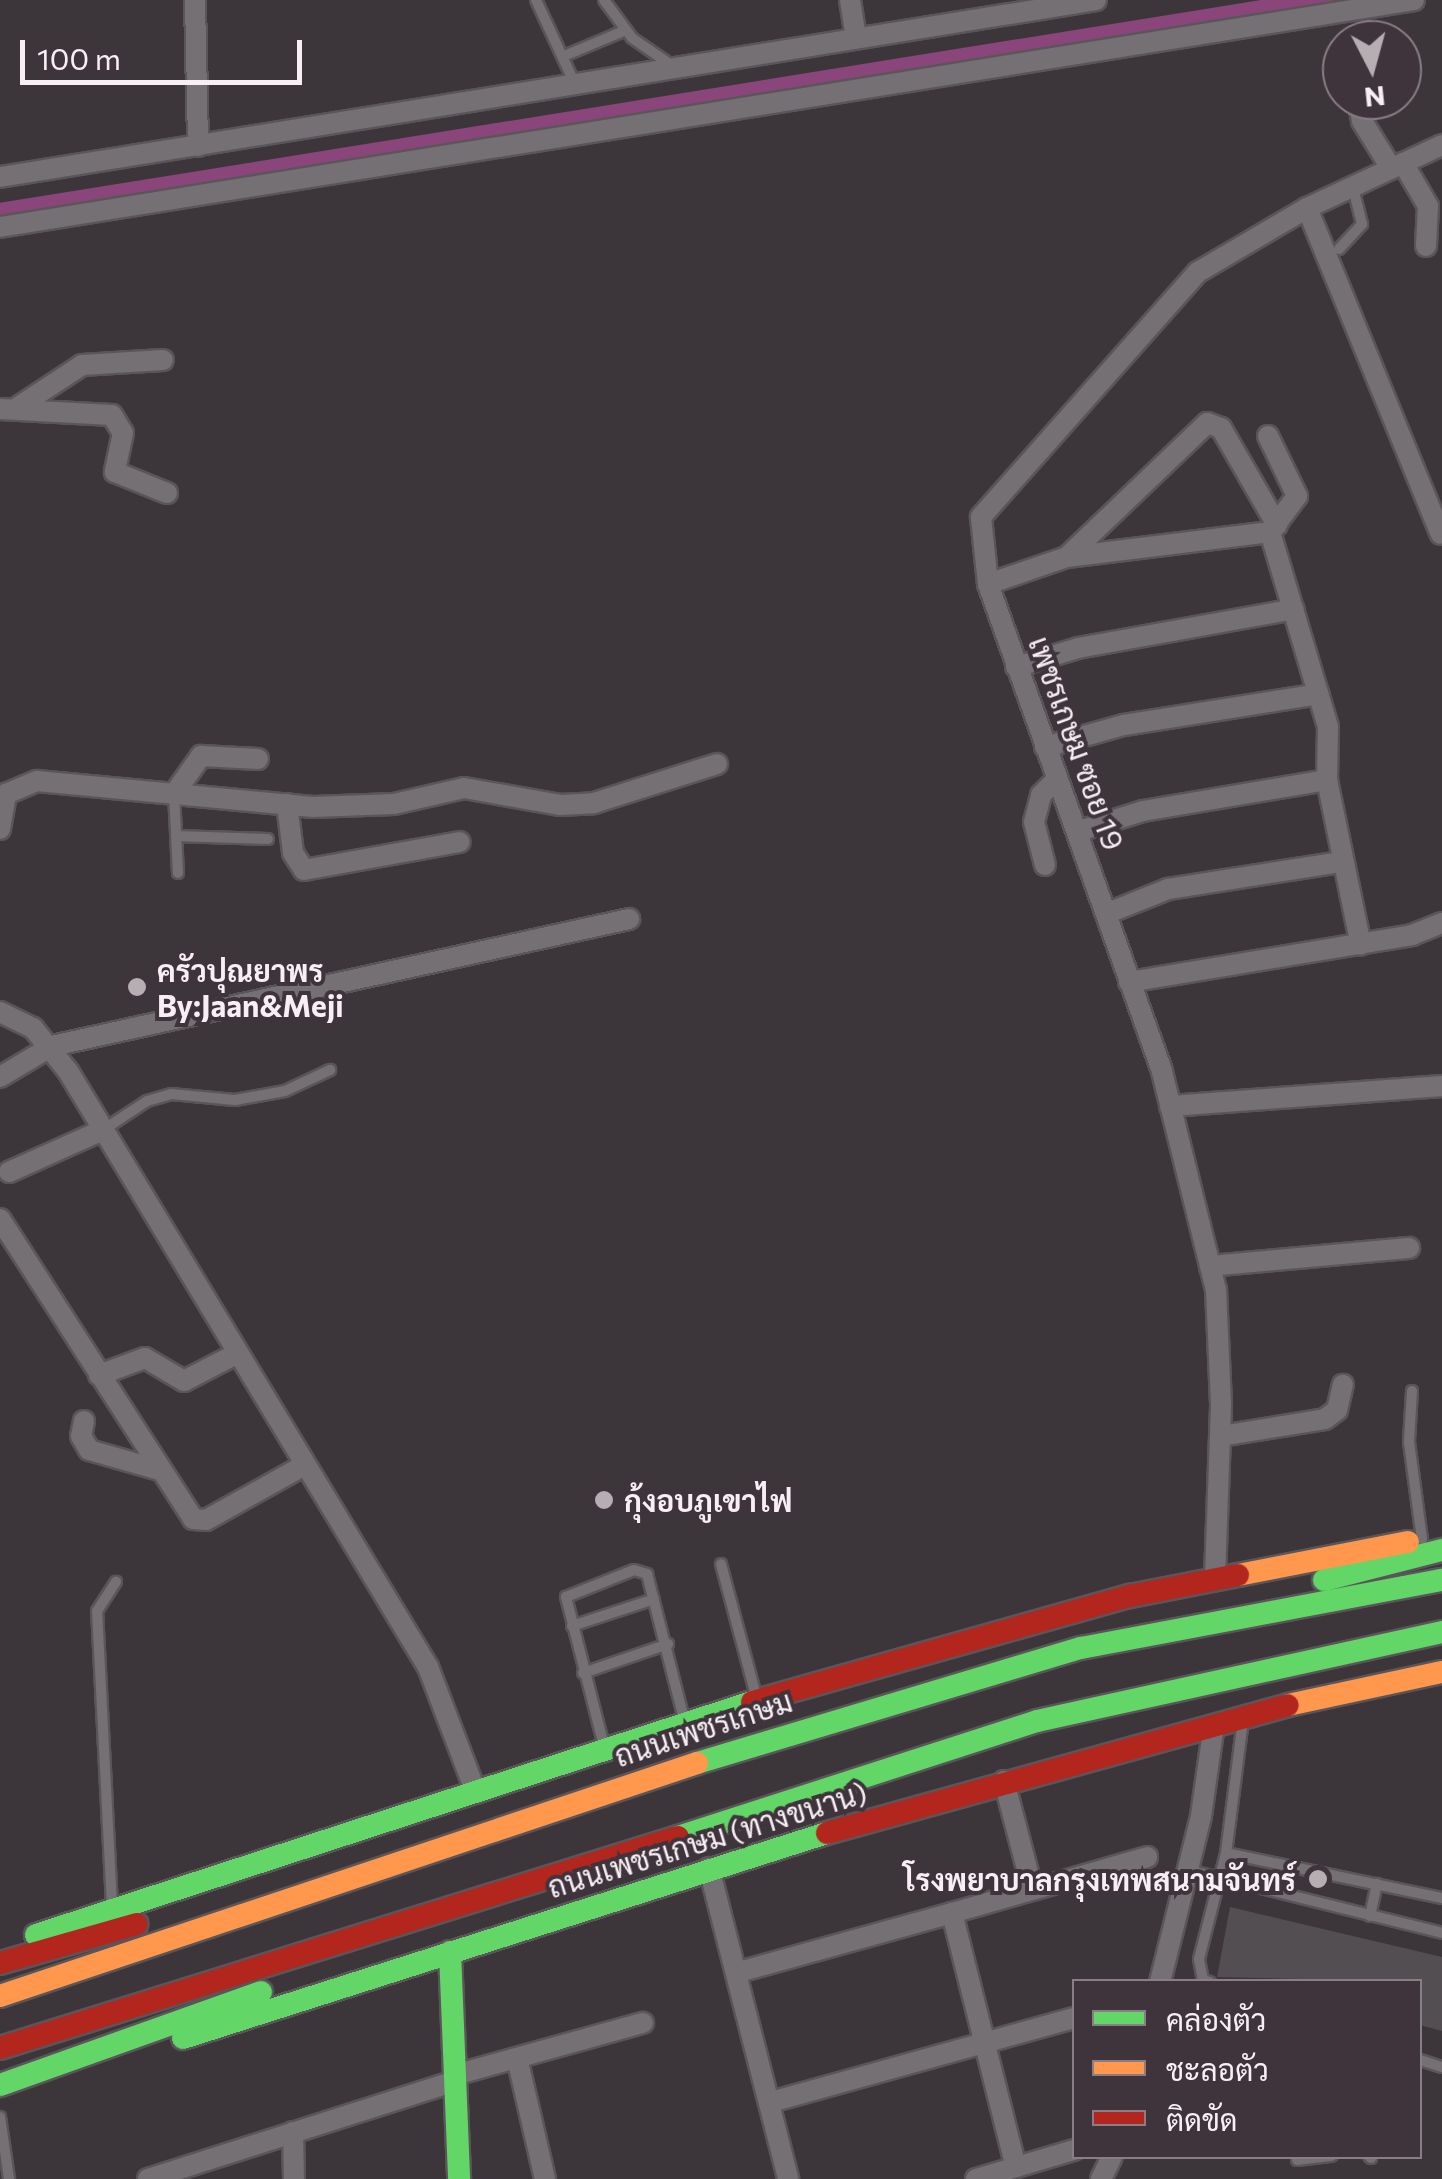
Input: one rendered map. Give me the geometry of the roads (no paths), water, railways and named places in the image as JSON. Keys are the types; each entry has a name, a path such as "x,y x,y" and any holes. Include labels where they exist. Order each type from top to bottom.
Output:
{"main road":[{"path":"0,1947 685,1721 1130,1596 1435,1542"},
{"path":"1081,1648 1435,1542"},
{"name":"ถนนเพชรเกษม","path":"0,1996 404,1857 774,1737 1081,1648 1442,1580"},
{"path":"0,2048 481,1902 1037,1721 1442,1632"},
{"name":"ถนนเพชรเกษม (ทางขนาน)","path":"0,2098 709,1868 1243,1715 1442,1672"},
{"path":"0,1962 404,1857"},
{"path":"0,2085 222,2008 481,1902"},
{"path":"450,1952 460,2179"}],"street":[{"path":"195,0 198,146"},
{"path":"850,0 856,38"},
{"path":"0,177 1096,0"},
{"path":"0,227 1414,0"},
{"path":"1362,120 1428,206 1426,246"},
{"name":"เพชรเกษม ซอย 19","path":"1215,1578 1221,1436 1210,1266 1170,1106 1108,913 988,584 980,516 1198,272 1308,208 1442,145"},
{"path":"1308,208 1441,534"},
{"path":"8,410 82,365 163,360"},
{"path":"8,410 112,415 123,433 115,472 166,493"},
{"path":"1067,557 1207,424 1221,428 1274,529 1331,746 1327,780 1340,862 1354,890 1361,945"},
{"path":"988,584 1067,557 1274,529 1297,496 1268,436"},
{"path":"1016,666 1078,648 1294,609"},
{"path":"1045,747 1124,725 1318,694"},
{"path":"174,794 201,756 258,759"},
{"path":"0,829 6,794 17,784 287,804 394,804 464,788 560,805 594,803 717,764"},
{"path":"1045,865 1034,822 1041,795 1058,779"},
{"path":"1079,831 1143,811 1327,780"},
{"path":"287,804 292,854 304,870 460,842"},
{"path":"1108,913 1168,889 1340,862"},
{"path":"0,1077 52,1046 629,919"},
{"path":"1129,982 1361,945 1442,923"},
{"path":"0,1012 52,1046 428,1668 475,1790"},
{"path":"1170,1106 1442,1086"},
{"path":"9,1172 103,1130"},
{"path":"0,1219 186,1513 199,1521 306,1466"},
{"path":"1210,1266 1409,1248"},
{"path":"99,1375 145,1358 184,1381 236,1354"},
{"path":"1221,1436 1326,1419 1337,1410 1344,1385"},
{"path":"84,1421 81,1436 88,1450 159,1470"},
{"path":"1161,1979 1187,1870 1214,1725"},
{"path":"1004,1781 1032,1888"},
{"path":"738,1972 1147,1858"},
{"path":"709,1868 788,2179"},
{"path":"952,1913 1016,2167"},
{"path":"771,2102 1072,2019"},
{"path":"148,2179 455,2078 643,2023"},
{"path":"518,2062 544,2179"},
{"path":"293,2132 294,2179"},
{"path":"976,2179 1072,2151"}],"lane":[{"path":"536,0 574,84"},
{"path":"604,0 626,30 674,67"},
{"path":"564,56 626,30"},
{"path":"1339,248 1362,224 1353,187"},
{"path":"174,794 178,873"},
{"path":"176,836 268,839"},
{"path":"103,1130 147,1100 171,1094 235,1100 285,1091 330,1070"},
{"path":"1412,1391 1409,1442 1435,1542"},
{"path":"720,1564 757,1702"},
{"path":"604,1746 572,1626 569,1592 634,1570 647,1574 685,1721"},
{"path":"112,1907 96,1611 116,1582"},
{"path":"572,1626 654,1599"},
{"path":"583,1672 668,1644"},
{"path":"1203,1979 1199,1959 1226,1852 1243,1715"},
{"path":"1226,1852 1442,1898"},
{"path":"1187,1870 1442,1933"},
{"path":"1370,1916 1377,1884"},
{"path":"0,2117 9,2179"},
{"path":"1297,2160 1306,2159"}],"waterway":[{"path":"0,213 1324,0"}],"place":[{"name":"ครัวปุณยาพร By:Jaan&Meji","path":"137,987"},
{"name":"กุ้งอบภูเขาไฟ","path":"604,1500"},
{"name":"โรงพยาบาลกรุงเทพสนามจันทร์","path":"1318,1879"}]}
